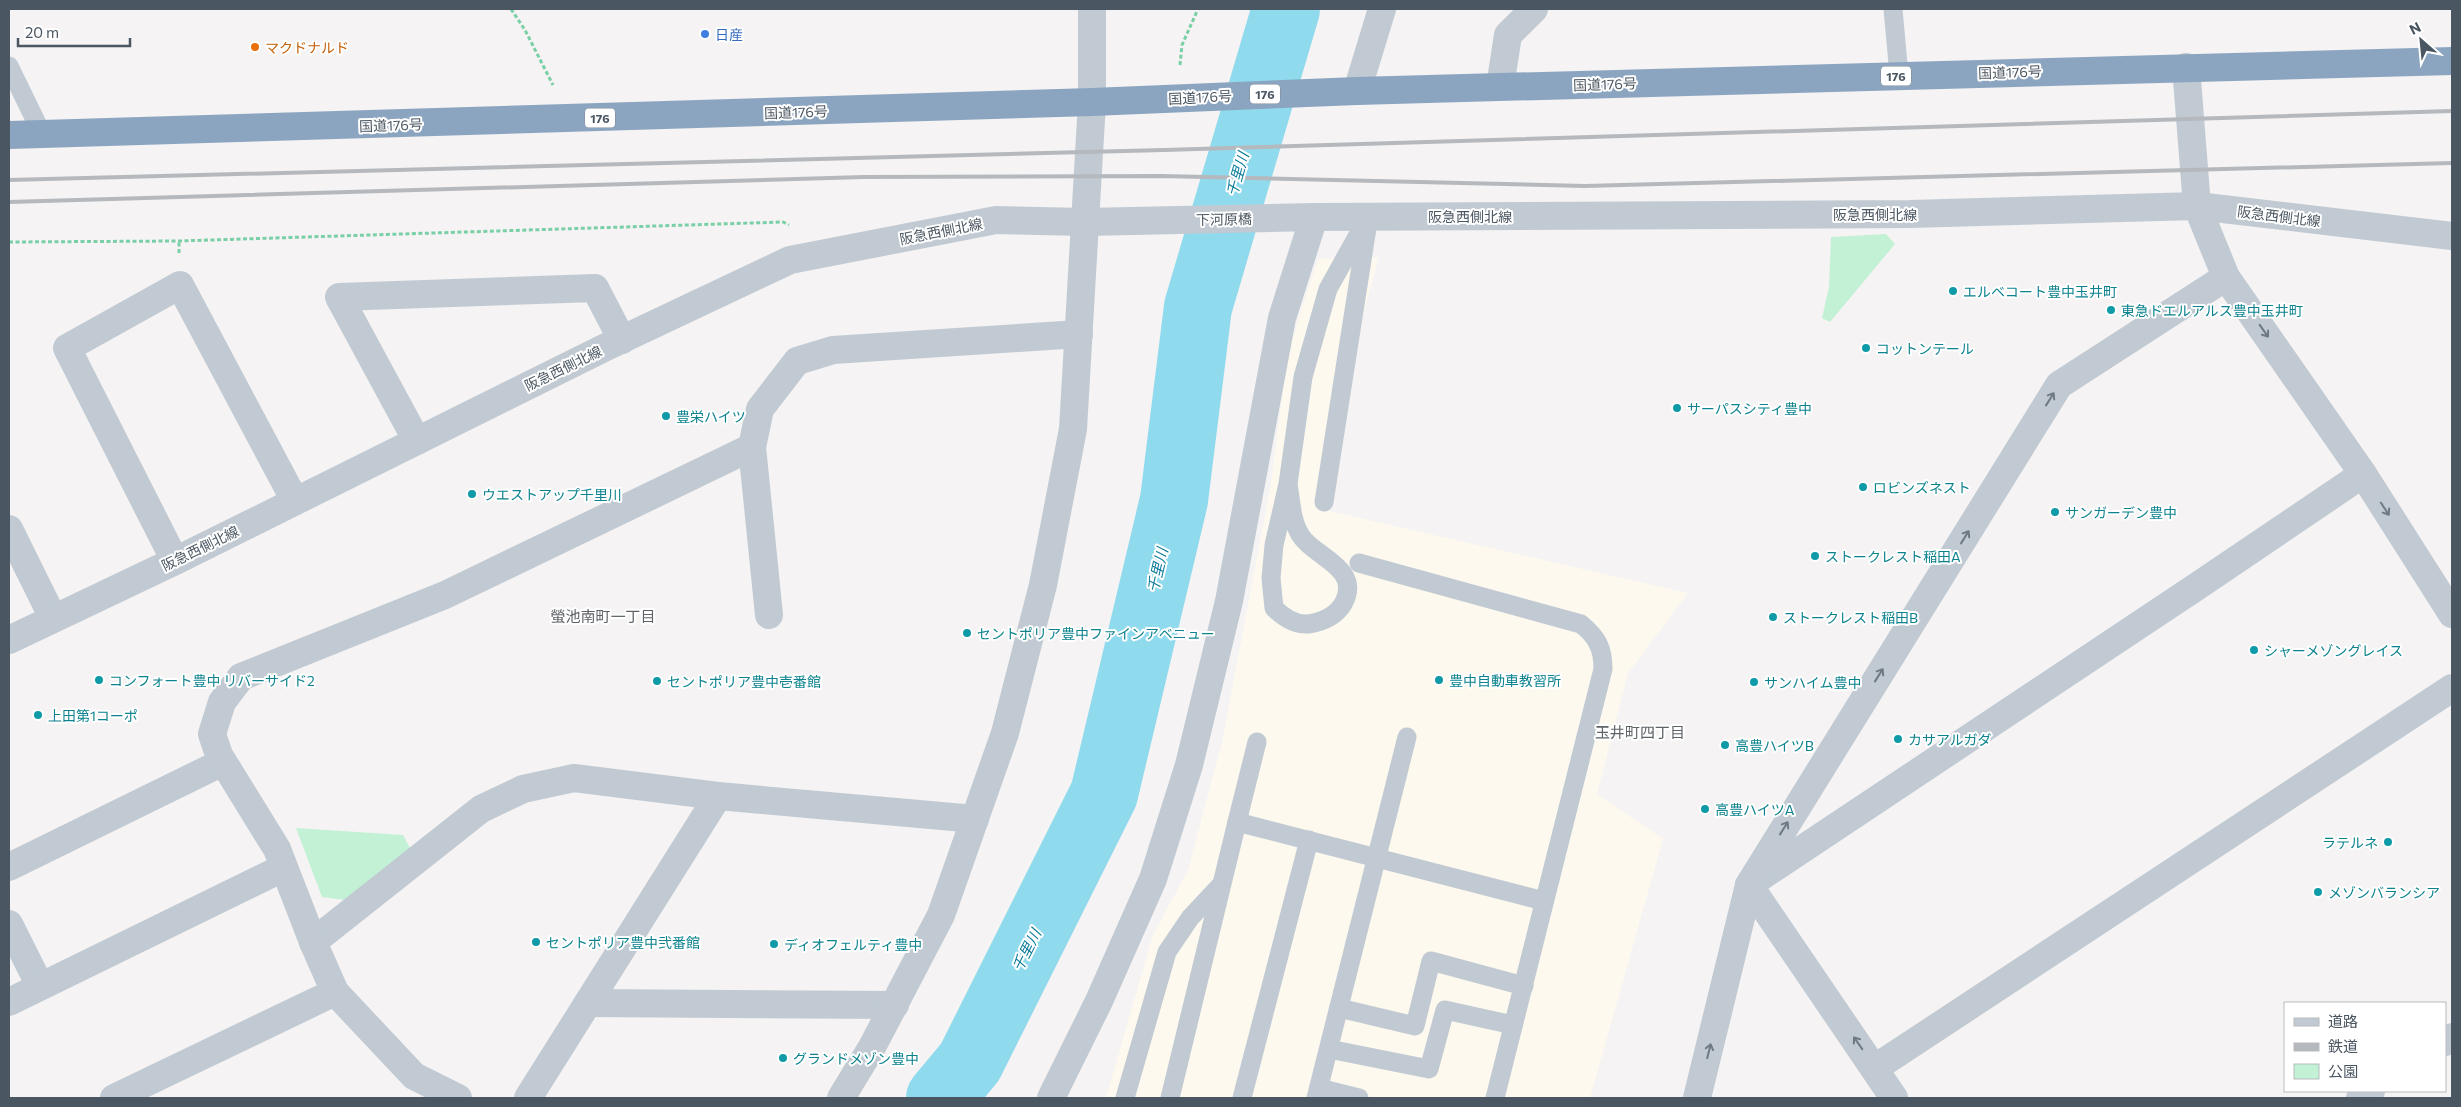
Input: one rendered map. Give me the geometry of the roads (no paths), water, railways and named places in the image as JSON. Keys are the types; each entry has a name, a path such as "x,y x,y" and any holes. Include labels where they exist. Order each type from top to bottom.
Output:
{"highway":[{"name":"国道176号","path":"9,136 1092,102 1500,87 2452,61"}],"street":[{"path":"841,1098 895,1005 941,914 1005,733 1043,585 1073,429 1092,102 1092,9"},
{"path":"1349,92 1382,9"},
{"path":"1500,87 1508,35 1534,9"},
{"path":"2186,67 2197,206 2226,277 2363,474 2452,614"},
{"name":"阪急西側北線","path":"1305,217 1910,214 2197,206 2452,236"},
{"path":"1051,1098 1099,1000 1153,879 1189,765 1229,601 1282,318 1305,217"},
{"name":"下河原橋","path":"1152,221 1305,217"},
{"name":"阪急西側北線","path":"9,640 175,561 622,340 790,260 996,220 1152,221"},
{"path":"1697,1098 1749,884 2059,385 2226,277"},
{"path":"175,561 67,348 180,284 295,501"},
{"path":"417,441 339,297 595,288 622,340"},
{"path":"768,615 752,447 760,409 797,360 832,350 1079,334"},
{"path":"458,1098 414,1076 335,992 282,868 277,849 224,762 212,734 222,702 242,677 445,595 752,447"},
{"path":"1749,884 2363,474"},
{"path":"9,529 53,618"},
{"path":"1875,1068 2452,688"},
{"path":"9,867 224,762"},
{"path":"313,942 481,810 523,789 574,778 718,796 975,820"},
{"path":"528,1098 718,796"},
{"path":"9,1002 282,868"},
{"path":"1749,884 1894,1098"},
{"path":"9,924 40,986"},
{"path":"114,1098 335,992"},
{"path":"588,1003 895,1005"}],"lane":[{"path":"1893,9 1899,76"},
{"path":"9,66 42,134"},
{"path":"1288,484 1296,526 1301,536 1308,545 1336,564 1344,576 1347,589 1346,598 1339,611 1330,618 1307,624 1293,622 1274,608 1272,598 1274,546 1288,484 1303,378 1328,289 1368,216"},
{"path":"1324,502 1368,216"},
{"path":"1359,563 1581,624 1594,634 1603,652 1603,669 1495,1098"},
{"path":"1359,1098 1318,1093 1378,858 1406,737"},
{"path":"1170,1098 1257,742"},
{"path":"1237,822 1544,901"},
{"path":"1242,1098 1309,840"},
{"path":"1124,1098 1167,952 1190,918 1221,885"},
{"path":"1340,1008 1415,1026 1432,961 1524,986"},
{"path":"1329,1049 1429,1069 1445,1010 1513,1025"}],"waterway":[{"name":"千里川","path":"940,1098 970,1062 1104,794 1174,500 1198,307 1286,9"}],"railway":[{"path":"9,180 1164,150 2452,111"},
{"path":"9,202 864,177 1161,176 1585,186 2452,163"}],"place":[{"name":"日産","path":"705,34"},
{"name":"マクドナルド","path":"255,47"},
{"name":"エルベコート豊中玉井町","path":"1953,291"},
{"name":"東急ドエルアルス豊中玉井町","path":"2111,310"},
{"name":"コットンテール","path":"1866,348"},
{"name":"サーパスシティ豊中","path":"1677,408"},
{"name":"豊栄ハイツ","path":"666,416"},
{"name":"ロビンズネスト","path":"1863,487"},
{"name":"ウエストアップ千里川","path":"472,494"},
{"name":"サンガーデン豊中","path":"2055,512"},
{"name":"ストークレスト稲田A","path":"1815,556"},
{"name":"ストークレスト稲田B","path":"1773,617"},
{"name":"セントポリア豊中ファインアベニュー","path":"967,633"},
{"name":"シャーメゾングレイス","path":"2254,650"},
{"name":"コンフォート豊中 リバーサイド2","path":"99,680"},
{"name":"豊中自動車教習所","path":"1439,680"},
{"name":"セントポリア豊中壱番館","path":"657,681"},
{"name":"サンハイム豊中","path":"1754,682"},
{"name":"上田第1コーポ","path":"38,715"},
{"name":"カサアルガダ","path":"1898,739"},
{"name":"高豊ハイツB","path":"1725,745"},
{"name":"高豊ハイツA","path":"1705,809"},
{"name":"ラテルネ","path":"2388,842"},
{"name":"メゾンバランシア","path":"2318,892"},
{"name":"セントポリア豊中弐番館","path":"536,942"},
{"name":"ディオフェルティ豊中","path":"774,944"},
{"name":"グランドメゾン豊中","path":"783,1058"}],"district":[{"name":"螢池南町一丁目","path":"603,616"},
{"name":"玉井町四丁目","path":"1640,732"}]}
